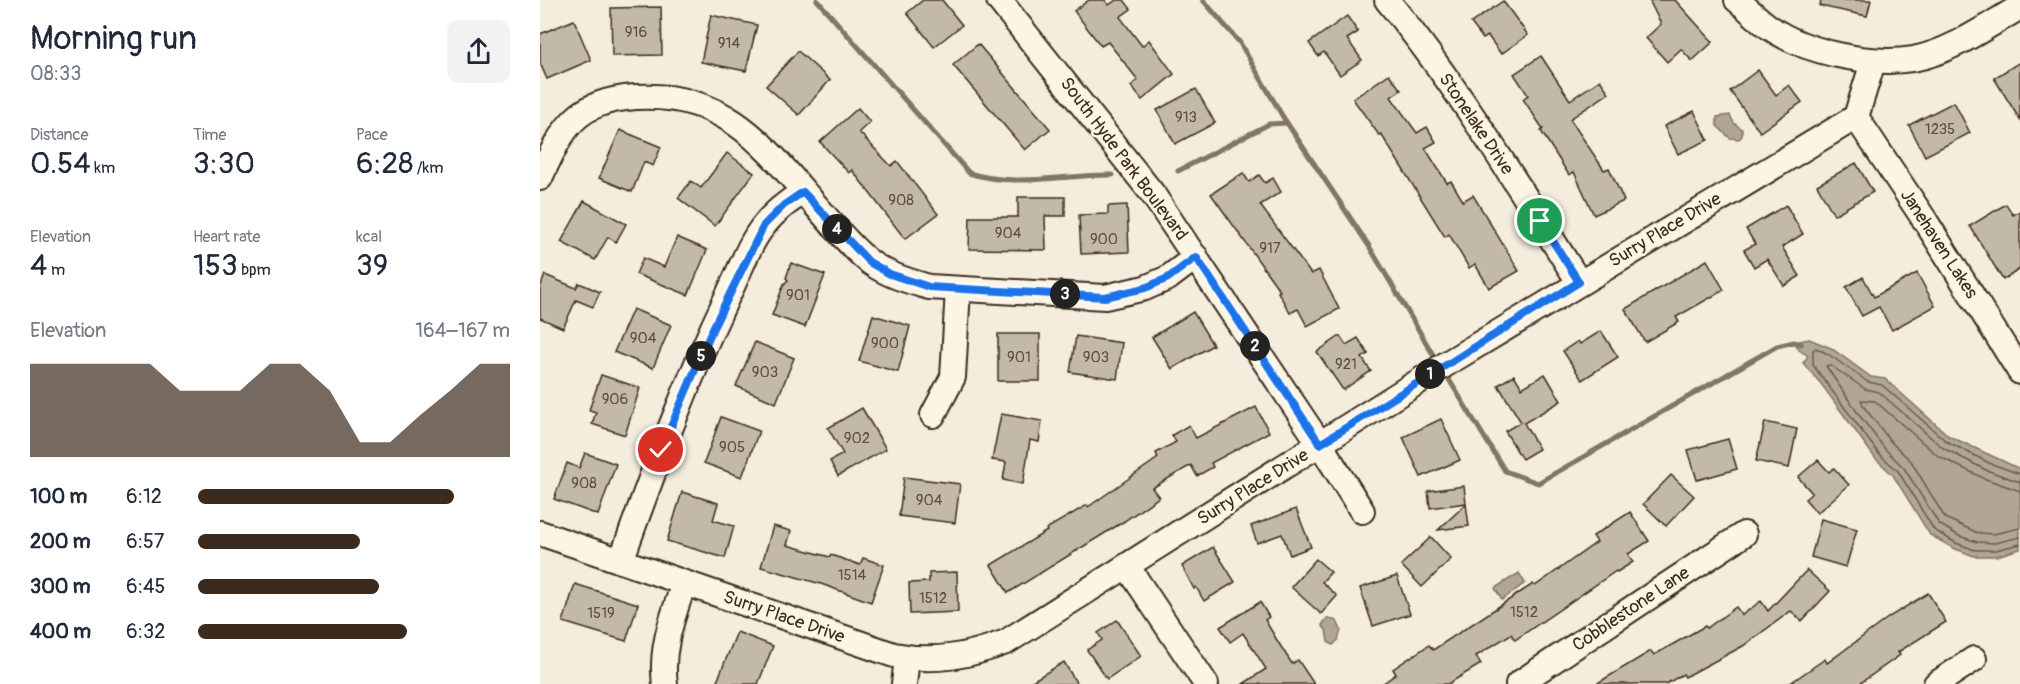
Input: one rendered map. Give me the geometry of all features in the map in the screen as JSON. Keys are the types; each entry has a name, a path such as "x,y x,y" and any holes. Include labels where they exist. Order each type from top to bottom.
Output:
{"street":[{"name":"South Hyde Park Boulevard","path":"999,0 1152,193 1320,444 1362,511"},
{"name":"Stonelake Drive","path":"1387,0 1415,34 1494,150 1579,282"},
{"path":"1737,0 1770,28 1816,50 1873,62 1914,58 1954,44 2020,7"},
{"path":"1856,117 1873,62"},
{"path":"540,178 565,129 581,112 610,100 640,97 694,102 718,112 759,140 774,154 803,192 869,262 890,274 912,282 929,287 1105,297 1145,288 1168,278 1196,257"},
{"name":"Surry Place Drive","path":"540,533 907,658 953,658 1006,642 1441,367 1856,117"},
{"name":"Janehaven Lakes","path":"1856,117 1926,222 2020,372"},
{"path":"621,561 661,450 713,328 750,251 764,225 784,205 803,192"},
{"path":"933,415 953,376 958,289"},
{"name":"Cobblestone Lane","path":"1518,684 1744,534"},
{"path":"1127,566 1206,684"},
{"path":"665,684 662,664 664,644 684,583"},
{"path":"904,684 907,658"},
{"path":"1936,684 1974,659"}],"water":[{"path":"1730,115 1734,123 1742,129 1742,136 1739,139 1730,138 1717,126 1717,117"},
{"path":"1809,339 1831,348 1871,377 1885,379 1949,436 2020,469 2020,549 1997,556 1974,556 1953,548 1930,535 1893,475 1875,458 1822,385 1803,363 1808,356 1799,350 1794,342"},
{"path":"1519,573 1525,583 1502,600 1495,588"},
{"path":"1327,618 1337,621 1341,630 1338,640 1333,645 1328,642 1326,630 1322,625"}],"building":[{"path":"923,0 942,0 962,25 934,47 907,13"},
{"path":"1089,0 1105,0 1109,5 1116,0 1124,0 1131,9 1120,17 1142,46 1149,40 1174,74 1142,100 1131,86 1138,80 1108,42 1101,46 1074,11"},
{"path":"1649,0 1675,0 1713,42 1692,61 1681,49 1667,62 1646,38 1661,24"},
{"path":"1821,0 1871,0 1867,16 1820,6"},
{"path":"1503,1 1528,35 1501,54 1488,36 1483,39 1471,23"},
{"path":"661,7 662,55 612,56 611,8"},
{"path":"711,15 757,25 746,71 701,62"},
{"path":"1347,16 1358,32 1347,39 1362,60 1340,75 1324,52 1318,56 1309,43"},
{"path":"574,20 591,60 547,79 540,63 540,34"},
{"path":"978,44 1050,129 1025,150 953,65"},
{"path":"798,51 830,80 799,115 766,86"},
{"path":"1541,56 1570,100 1600,80 1609,93 1570,119 1604,170 1609,168 1624,201 1594,215 1574,172 1569,175 1541,131 1543,129 1523,99 1528,95 1514,74"},
{"path":"2020,62 2020,120 1994,78"},
{"path":"1758,70 1776,95 1789,85 1802,102 1760,132 1730,91"},
{"path":"1389,74 1401,90 1391,97 1417,133 1427,127 1436,142 1425,148 1447,183 1451,181 1463,201 1473,195 1519,271 1489,288 1475,264 1469,268 1449,234 1445,237 1381,134 1379,135 1353,99"},
{"path":"1196,89 1215,123 1175,144 1157,110"},
{"path":"1954,102 1970,133 1925,156 1909,125"},
{"path":"858,108 870,122 859,132 891,166 897,161 938,214 905,239 852,170 849,173 820,142"},
{"path":"1694,111 1708,140 1678,154 1664,126"},
{"path":"620,130 661,147 653,166 644,162 632,192 599,178"},
{"path":"727,153 754,173 715,226 678,198 691,181 701,188"},
{"path":"1856,163 1873,192 1834,215 1817,185"},
{"path":"1243,173 1249,182 1259,175 1265,183 1273,178 1281,192 1260,205 1311,274 1319,270 1339,309 1307,326 1298,309 1290,313 1278,292 1280,291 1211,194"},
{"path":"1018,197 1065,197 1065,216 1045,216 1046,250 969,249 970,217 1018,217"},
{"path":"584,201 626,224 616,242 608,237 595,260 561,242"},
{"path":"2006,204 2013,215 2020,211 2020,269 2003,280 1970,226"},
{"path":"1127,205 1129,252 1081,254 1079,215 1108,214 1108,206"},
{"path":"1786,205 1803,234 1782,247 1800,276 1784,286 1767,259 1754,267 1744,250 1755,244 1746,229"},
{"path":"677,237 707,250 688,295 636,274 643,258 664,267"},
{"path":"1707,260 1724,290 1676,317 1679,322 1645,342 1625,309"},
{"path":"791,263 825,275 805,327 772,315 784,284 788,280 786,278"},
{"path":"1917,273 1935,306 1892,330 1879,307 1862,316 1846,287 1863,277 1874,297"},
{"path":"545,275 576,288 579,283 600,292 593,307 576,300 563,328 540,318 540,288"},
{"path":"633,309 671,325 653,368 614,352"},
{"path":"1193,312 1213,345 1172,369 1152,337"},
{"path":"873,315 910,326 898,372 859,361"},
{"path":"1601,331 1618,357 1582,380 1563,351 1578,341 1580,344"},
{"path":"998,334 1040,334 1040,381 998,381"},
{"path":"1076,336 1122,343 1117,379 1070,372"},
{"path":"1340,336 1346,345 1358,338 1368,354 1362,358 1371,371 1343,390 1317,352"},
{"path":"755,342 794,358 776,403 736,386"},
{"path":"1545,374 1561,401 1524,423 1539,449 1522,459 1505,431 1521,422 1498,385 1514,375 1522,388"},
{"path":"601,375 640,388 625,435 592,424 596,412 589,410"},
{"path":"1256,407 1269,432 1211,463 1213,467 1197,476 1191,465 1152,488 1159,497 1008,593 991,565 1047,531 1046,529 1087,505 1088,507 1158,458 1156,453 1176,442 1172,435 1189,425 1196,438"},
{"path":"862,408 886,449 838,476 830,461 843,454 828,428"},
{"path":"1001,414 1042,421 1039,442 1030,440 1023,484 1003,480 1006,462 992,460"},
{"path":"721,417 759,431 742,477 704,463"},
{"path":"1441,419 1460,460 1421,477 1403,437"},
{"path":"1765,422 1797,429 1789,468 1756,461"},
{"path":"1728,439 1737,469 1697,480 1688,450"},
{"path":"585,453 616,464 598,515 554,499 567,463 579,468"},
{"path":"1818,460 1829,472 1834,468 1849,485 1817,513 1805,499 1812,493 1798,477"},
{"path":"1671,475 1694,496 1666,526 1643,504"},
{"path":"904,477 960,484 955,523 899,516"},
{"path":"1464,486 1466,503 1430,508 1428,491"},
{"path":"682,492 718,503 713,520 734,526 725,558 667,541"},
{"path":"1466,504 1469,526 1438,530"},
{"path":"1296,509 1311,547 1290,555 1282,534 1257,543 1251,526"},
{"path":"1630,512 1649,541 1628,554 1633,562 1616,571 1515,640 1511,634 1476,656 1481,664 1448,684 1382,684 1396,674 1393,669 1429,645 1433,650 1533,584 1535,586 1597,542 1593,536"},
{"path":"1821,519 1857,529 1846,567 1811,557"},
{"path":"773,526 791,531 787,545 830,557 831,555 860,565 863,558 884,565 871,602 821,584 761,567"},
{"path":"1431,537 1451,559 1422,587 1401,565"},
{"path":"1213,547 1235,582 1204,601 1196,587 1194,589 1182,566"},
{"path":"1316,559 1331,572 1322,582 1337,596 1321,614 1291,587"},
{"path":"1807,570 1830,591 1802,621 1791,611 1743,646 1685,677 1683,674 1666,684 1596,684 1651,651 1654,655 1705,626 1707,628 1736,607 1742,615 1761,601 1768,611"},
{"path":"957,572 958,612 910,614 909,583 929,582 929,573"},
{"path":"1397,576 1410,614 1373,626 1360,588"},
{"path":"575,584 638,604 626,641 563,622"},
{"path":"1928,593 1946,622 1898,652 1900,655 1859,684 1789,684 1825,659 1827,663 1889,617"},
{"path":"1260,602 1269,617 1265,620 1292,664 1298,660 1314,684 1243,684 1266,669 1243,633 1230,642 1220,627"},
{"path":"1117,620 1141,656 1107,679 1087,650 1102,640 1098,633"},
{"path":"737,632 773,646 758,684 716,684"},
{"path":"1064,662 1077,684 1027,684"}],"waterway":[{"path":"817,0 969,173 1004,180 1113,175"},
{"path":"1203,0 1240,43 1283,117 1369,246 1438,363"},
{"path":"1178,171 1269,124 1287,123"},
{"path":"1445,373 1505,471 1538,483 1777,346 1794,342 1801,344"}],"route":[{"path":"661,450 713,328 764,225 784,205 803,192 869,262 890,274 929,287 1105,297 1127,294 1168,278 1196,257 1320,444 1579,282 1540,221"}]}
